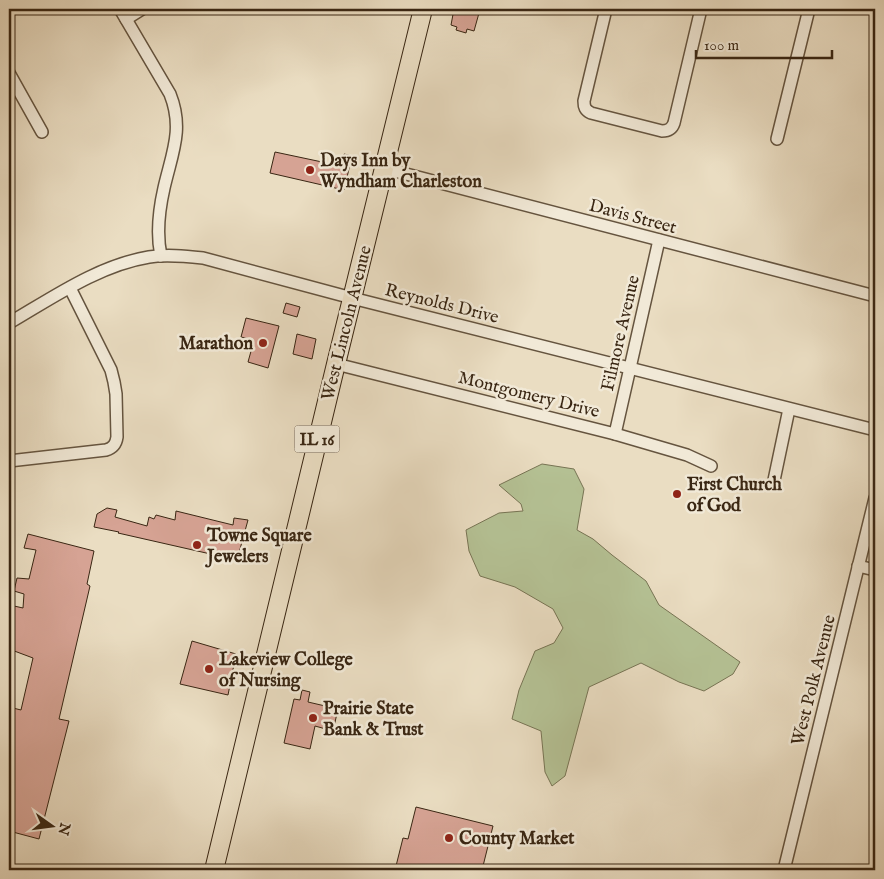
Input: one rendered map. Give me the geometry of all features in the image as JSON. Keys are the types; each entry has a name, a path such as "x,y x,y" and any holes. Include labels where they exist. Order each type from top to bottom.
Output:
{"main road":[{"name":"West Lincoln Avenue","path":"214,870 423,9"}],"street":[{"path":"142,9 123,14 170,94 177,117 175,141 160,208 158,244 161,256"},
{"path":"606,9 584,106 591,113 662,131 672,128 674,123 702,9"},
{"path":"776,139 808,9"},
{"path":"9,72 42,132"},
{"name":"Davis Street","path":"383,168 875,296"},
{"name":"Filmore Avenue","path":"615,434 659,240"},
{"name":"Reynolds Drive","path":"9,323 105,270 143,258 161,256 203,258 352,298 875,430"},
{"path":"9,461 106,450 113,447 116,442 114,382 111,370 70,288"},
{"name":"Montgomery Drive","path":"336,364 615,434 687,455 711,466"},
{"path":"773,485 789,408"},
{"name":"West Polk Avenue","path":"784,870 875,498"},
{"path":"858,566 875,570"}],"green space":[{"path":"542,464 574,469 584,489 577,530 593,539 646,581 659,605 740,662 733,674 704,691 679,682 641,663 589,687 565,776 552,786 545,772 541,731 512,719 519,690 535,651 554,643 563,628 553,609 515,587 480,576 469,551 466,530 499,513 523,511 521,504 499,485"}],"building":[{"path":"454,9 479,13 474,31 467,29 466,33 456,30 457,27 451,25"},
{"name":"Days Inn by Wyndham Charleston","path":"275,152 341,166 344,154 352,156 344,190 270,173"},
{"name":"Marathon","path":"286,303 300,307 297,317 283,313"},
{"name":"Marathon","path":"246,318 279,326 268,368 248,362 253,344 248,342 249,339 241,337"},
{"name":"Marathon","path":"297,334 316,339 312,359 293,354"},
{"path":"107,508 117,510 115,517 147,526 149,517 154,519 156,515 175,520 176,511 233,525 234,518 248,520 237,560 94,527 97,514"},
{"path":"28,534 94,551 87,584 90,586 59,719 69,721 39,839 9,831 9,707 21,710 33,658 9,649 9,632 14,606 23,608 24,594 14,591 17,578 29,579 36,550 24,548"},
{"name":"Lakeview College of Nursing","path":"192,641 236,654 228,695 180,684"},
{"name":"Prairie State Bank & Trust","path":"302,690 310,692 308,702 338,709 333,731 315,726 310,749 284,743 294,699 300,700"},
{"name":"County Market","path":"416,807 493,826 482,870 395,870 403,838 408,839"}],"place":[{"name":"Days Inn by Wyndham Charleston","path":"310,170"},
{"name":"Marathon","path":"263,343"},
{"name":"First Church of God","path":"677,494"},
{"name":"Towne Square Jewelers","path":"197,545"},
{"name":"Lakeview College of Nursing","path":"209,669"},
{"name":"Prairie State Bank & Trust","path":"313,718"},
{"name":"County Market","path":"449,838"}]}
